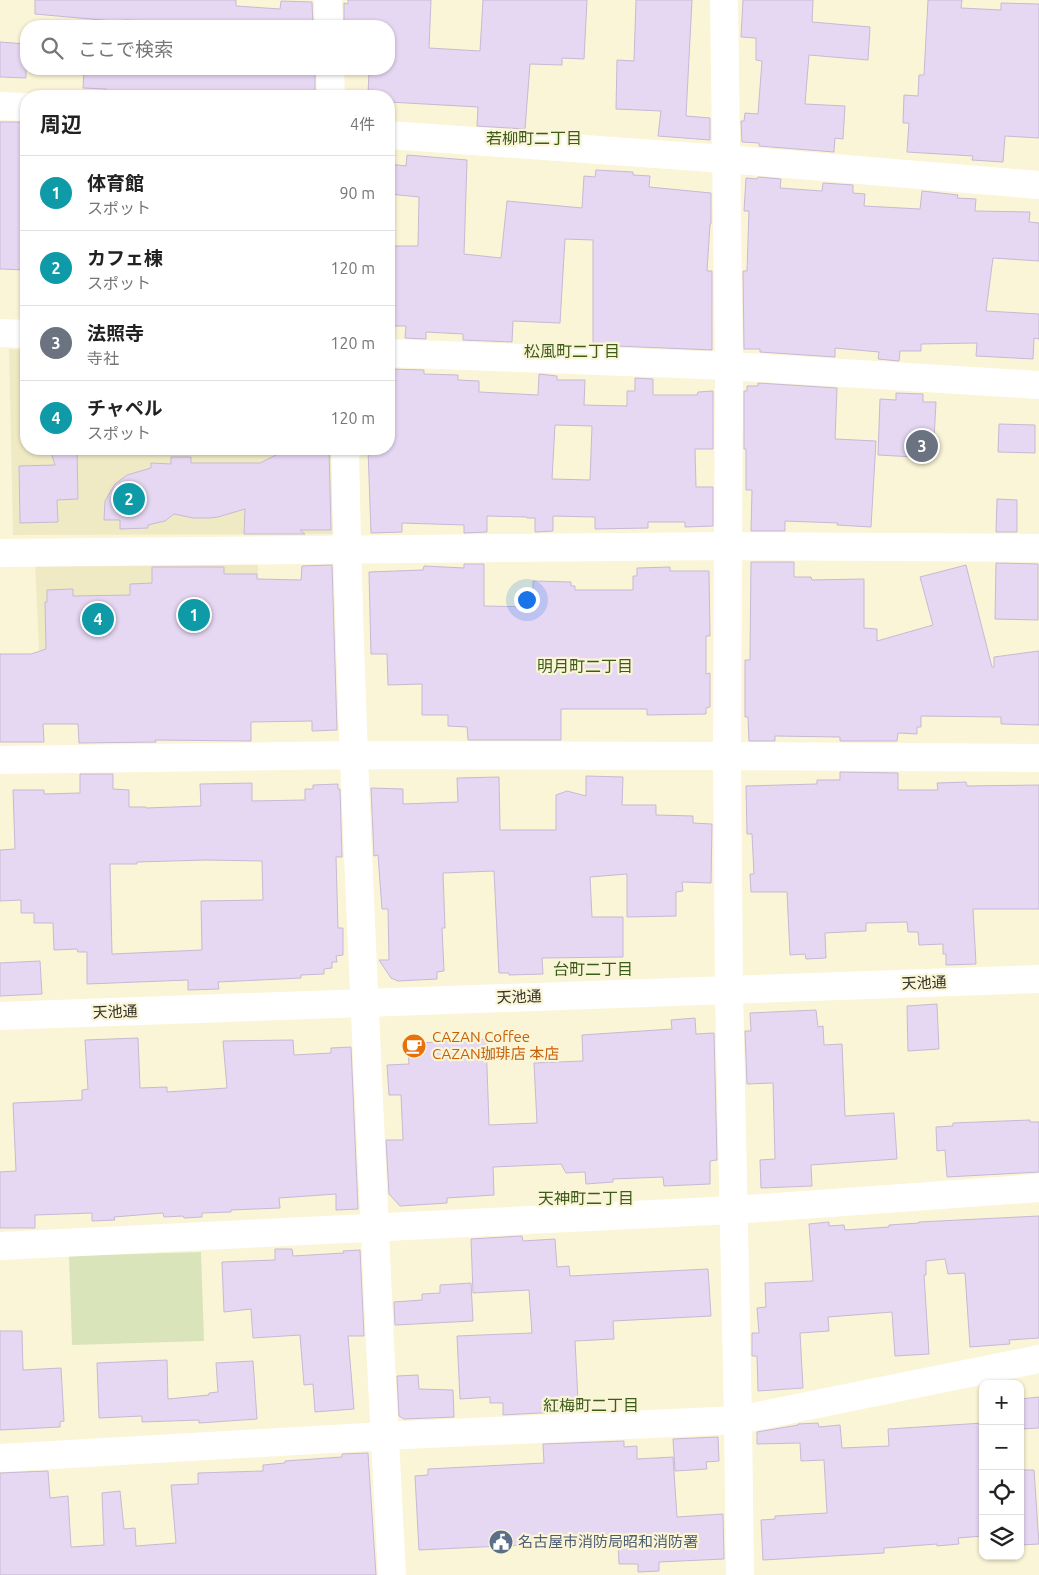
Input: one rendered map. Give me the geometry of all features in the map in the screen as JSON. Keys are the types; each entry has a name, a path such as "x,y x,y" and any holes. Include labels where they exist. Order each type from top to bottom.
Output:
{"street":[{"path":"328,0 329,20"},
{"path":"724,0 728,366 727,756 729,990 740,1575"},
{"path":"330,75 331,90"},
{"path":"0,106 20,108"},
{"path":"395,135 725,159 1039,185"},
{"path":"0,333 20,334"},
{"path":"395,353 728,366 1039,385"},
{"path":"345,455 346,550 364,1002 392,1575"},
{"path":"0,553 728,546 1039,548"},
{"path":"0,760 354,755 1039,758"},
{"name":"天池通","path":"0,1016 1039,979"},
{"path":"0,1246 734,1210 1039,1188"},
{"path":"0,1458 384,1436 738,1420 1039,1359"}],"shaded area":[{"path":"9,349 20,350 20,455 338,455 334,534 13,535"},
{"path":"35,562 258,562 257,651 161,649 39,651"}],"green space":[{"path":"201,1252 204,1341 72,1345 69,1256"}],"building":[{"path":"35,0 236,0 236,6 280,9 281,1 312,2 313,20 102,20 35,14"},
{"path":"348,0 431,0 429,48 480,51 483,0 587,0 584,59 562,58 562,65 530,64 525,129 477,126 478,107 395,102 395,90 368,90 369,75 395,75 395,20 344,20 344,3 348,4"},
{"path":"636,0 692,0 686,116 710,118 710,140 658,136 661,111 616,109 617,60 634,61"},
{"path":"743,0 813,0 812,22 870,27 868,60 809,55 805,104 845,106 843,139 835,138 834,152 759,146 759,143 742,142 741,121 744,121 745,113 758,114 762,61 756,60 756,38 741,37"},
{"path":"928,0 962,0 961,8 1001,10 1001,3 1039,4 1039,138 1005,136 1003,162 972,160 973,156 907,152 909,123 903,123 904,95 918,96 919,75 924,75"},
{"path":"0,42 20,44 20,75 26,75 26,78 0,77"},
{"path":"84,75 315,75 315,90 106,90 83,88"},
{"path":"0,122 20,122 20,270 0,269"},
{"path":"407,155 467,160 464,254 501,258 507,201 582,208 584,176 595,177 596,170 633,172 633,175 650,176 649,187 711,193 711,224 707,271 712,271 712,350 593,345 593,240 565,239 560,323 513,321 512,342 463,340 463,334 426,332 426,339 405,338 406,326 395,326 395,246 418,246 419,197 395,195 395,165 406,166"},
{"path":"758,177 781,179 780,188 822,191 823,183 853,185 853,193 865,194 864,206 920,209 922,191 958,195 957,198 976,199 975,211 1030,212 1029,222 1039,223 1039,261 993,258 986,311 1039,314 1039,339 1034,338 1033,359 976,356 977,343 921,344 921,351 900,351 899,361 878,359 879,352 835,348 835,357 760,352 760,349 744,349 743,271 747,271 749,211 744,211 746,178 757,179"},
{"path":"395,369 424,370 424,374 458,375 458,380 479,381 479,392 538,395 539,374 557,376 557,380 585,380 584,405 627,406 627,391 635,391 635,378 653,379 653,395 697,395 698,392 713,391 713,449 695,449 696,487 713,487 713,526 685,527 685,522 648,522 648,528 595,529 595,517 553,516 553,531 535,532 535,518 487,516 487,532 464,533 464,525 402,523 402,532 371,533 368,455 395,455","holes":["555,425 592,426 590,480 552,479"]},
{"path":"758,383 837,388 835,439 876,441 871,527 837,525 838,523 785,521 785,531 751,531 752,490 746,490 744,391 747,391 747,386 758,386"},
{"path":"896,393 923,394 923,402 936,402 933,458 878,455 880,399 896,400"},
{"path":"999,424 1035,425 1035,453 998,452"},
{"path":"52,455 77,455 78,499 57,500 58,522 20,523 19,466 55,465"},
{"path":"276,455 329,455 331,530 300,530 305,534 244,534 245,509 210,518 193,518 174,514 165,521 148,525 148,528 120,529 120,520 104,520 105,501 115,484 127,475 151,468 151,463 171,464 171,457 191,457 191,463 260,463"},
{"path":"997,499 1017,500 1017,532 996,532"},
{"path":"751,562 794,562 794,577 811,577 812,580 864,579 864,628 877,629 877,641 933,625 920,577 966,565 992,667 994,667 994,657 1039,651 1039,725 1001,724 1001,717 921,716 921,727 917,727 917,734 898,733 897,741 840,741 840,737 775,736 775,741 749,741 748,717 745,717 745,660 750,660"},
{"path":"996,563 1038,564 1038,620 995,619"},
{"path":"464,564 484,564 484,606 533,607 533,581 571,582 571,586 575,586 575,590 633,590 633,576 637,576 637,568 670,567 670,571 709,571 710,636 706,636 706,674 710,673 710,707 706,708 706,714 647,715 647,709 561,709 561,740 468,740 467,727 448,726 448,715 422,715 422,684 388,685 387,654 371,654 369,572 423,570 424,566 464,568"},
{"path":"332,565 337,730 312,731 312,721 251,722 251,741 155,740 156,742 79,743 78,724 43,724 44,742 0,742 0,654 31,654 46,649 45,602 47,602 47,590 73,589 73,596 130,595 130,584 152,583 152,567 224,567 224,574 257,574 257,579 301,580 302,566"},
{"path":"840,772 898,773 898,790 938,790 937,783 966,782 967,786 1039,785 1039,909 973,909 976,964 946,965 946,954 943,954 943,944 919,945 918,932 908,932 907,922 866,923 866,931 825,933 826,958 806,959 805,954 790,955 787,892 751,892 750,874 754,874 752,834 747,834 746,786 817,784 817,780 840,780"},
{"path":"80,774 113,774 113,789 129,790 129,807 146,808 201,806 200,784 252,783 252,801 305,800 305,789 313,789 313,785 338,784 338,789 340,789 342,857 336,857 338,928 343,928 343,955 336,956 337,962 332,962 332,968 324,969 324,974 301,975 301,978 218,982 219,989 188,990 188,980 87,984 87,952 78,952 77,949 54,950 53,923 34,923 34,913 21,913 21,900 0,901 0,850 15,849 13,790 44,790 44,794 80,793","holes":["206,860 262,861 263,900 201,901 202,950 112,954 110,864"]},
{"path":"586,776 623,777 622,805 656,805 656,815 693,816 693,823 712,824 711,883 682,882 683,891 676,892 676,916 627,917 627,874 590,877 592,917 623,917 623,957 542,958 543,974 509,975 509,973 499,973 494,871 443,873 445,928 442,928 444,971 437,972 437,979 398,981 391,978 379,960 389,960 388,909 382,909 378,855 374,856 371,788 403,789 403,804 458,802 457,778 499,777 500,830 556,830 556,795 567,791 586,796"},
{"path":"40,961 42,994 0,996 0,963"},
{"path":"937,1004 939,1049 908,1051 907,1006"},
{"path":"816,1010 818,1027 823,1026 824,1045 842,1044 845,1116 894,1113 897,1159 811,1165 812,1186 761,1188 760,1160 775,1159 773,1083 747,1084 745,1031 751,1031 750,1013"},
{"path":"695,1018 696,1034 714,1033 717,1160 710,1161 710,1184 664,1186 663,1177 613,1179 613,1182 586,1184 585,1172 566,1173 561,1164 493,1167 494,1195 447,1198 447,1203 400,1206 389,1194 386,1140 403,1140 401,1095 389,1095 387,1065 409,1064 408,1050 420,1049 420,1043 486,1039 489,1125 537,1123 534,1063 583,1061 582,1035 672,1029 671,1020"},
{"path":"138,1038 140,1088 167,1087 167,1092 227,1088 223,1041 293,1040 294,1055 331,1053 331,1048 351,1047 358,1209 336,1210 336,1194 279,1198 280,1208 202,1213 202,1217 164,1217 163,1213 114,1217 115,1220 92,1221 92,1213 35,1215 35,1228 0,1228 0,1172 16,1171 13,1103 82,1100 82,1090 88,1089 85,1040"},
{"path":"1030,1120 1030,1122 1039,1122 1039,1172 947,1177 945,1150 937,1151 936,1127 953,1126 953,1123"},
{"path":"1039,1216 1039,1338 1009,1340 1010,1344 970,1347 965,1273 948,1274 945,1259 926,1261 926,1275 924,1275 929,1354 895,1356 892,1312 828,1317 829,1331 800,1333 803,1388 758,1391 757,1356 752,1356 752,1333 759,1333 757,1308 766,1307 765,1283 813,1281 809,1224 829,1222 829,1226 844,1225 845,1230 889,1227 889,1225 919,1222"},
{"path":"522,1236 523,1241 555,1239 557,1267 569,1266 570,1276 708,1269 711,1316 613,1321 614,1339 575,1341 578,1401 557,1403 557,1412 503,1415 503,1403 490,1403 490,1397 460,1399 457,1336 532,1333 529,1290 473,1293 471,1239"},
{"path":"275,1249 292,1249 293,1256 344,1253 343,1251 360,1250 364,1336 348,1336 354,1409 315,1412 313,1384 304,1385 300,1335 253,1338 251,1309 224,1312 222,1262 275,1260"},
{"path":"471,1283 473,1321 395,1325 394,1302 422,1300 422,1294 440,1293 440,1285"},
{"path":"0,1331 22,1331 23,1370 61,1368 64,1421 60,1422 60,1427 0,1430"},
{"path":"167,1360 168,1399 209,1395 209,1393 218,1392 216,1363 253,1361 257,1419 199,1423 199,1420 142,1422 142,1416 99,1418 97,1363"},
{"path":"418,1375 419,1389 453,1390 454,1417 404,1419 399,1416 397,1376"},
{"path":"1039,1397 1039,1428 1024,1429 1024,1399"},
{"path":"818,1423 819,1427 840,1425 842,1448 889,1446 888,1429 979,1423 979,1536 958,1538 959,1544 884,1548 884,1553 763,1560 761,1520 775,1519 775,1516 827,1513 824,1460 801,1461 800,1443 757,1444 757,1432 798,1424"},
{"path":"718,1437 719,1461 706,1462 707,1469 675,1471 673,1439"},
{"path":"624,1441 624,1447 637,1446 637,1459 673,1457 677,1517 723,1514 724,1559 659,1562 659,1571 638,1572 638,1564 619,1564 618,1542 605,1543 605,1541 419,1550 415,1476 428,1475 428,1469 544,1463 543,1444"},
{"path":"368,1453 376,1575 0,1575 0,1473 48,1471 50,1498 68,1496 71,1547 104,1545 102,1493 120,1491 124,1529 135,1528 136,1546 176,1543 171,1485 198,1484 198,1473 263,1471 263,1465 285,1463 285,1461"},
{"path":"1024,1470 1034,1470 1039,1544 1024,1545"}],"place":[{"name":"法照寺","path":"922,446"},
{"name":"カフェ棟","path":"129,499"},
{"name":"体育館","path":"194,615"},
{"name":"チャペル","path":"98,619"},
{"name":"CAZAN Coffee CAZAN珈琲店 本店","path":"414,1046"},
{"name":"名古屋市消防局昭和消防署","path":"501,1542"}],"district":[{"name":"若柳町二丁目","path":"534,138"},
{"name":"松風町二丁目","path":"572,351"},
{"name":"明月町二丁目","path":"585,666"},
{"name":"台町二丁目","path":"593,969"},
{"name":"天神町二丁目","path":"586,1198"},
{"name":"紅梅町二丁目","path":"591,1405"}]}
